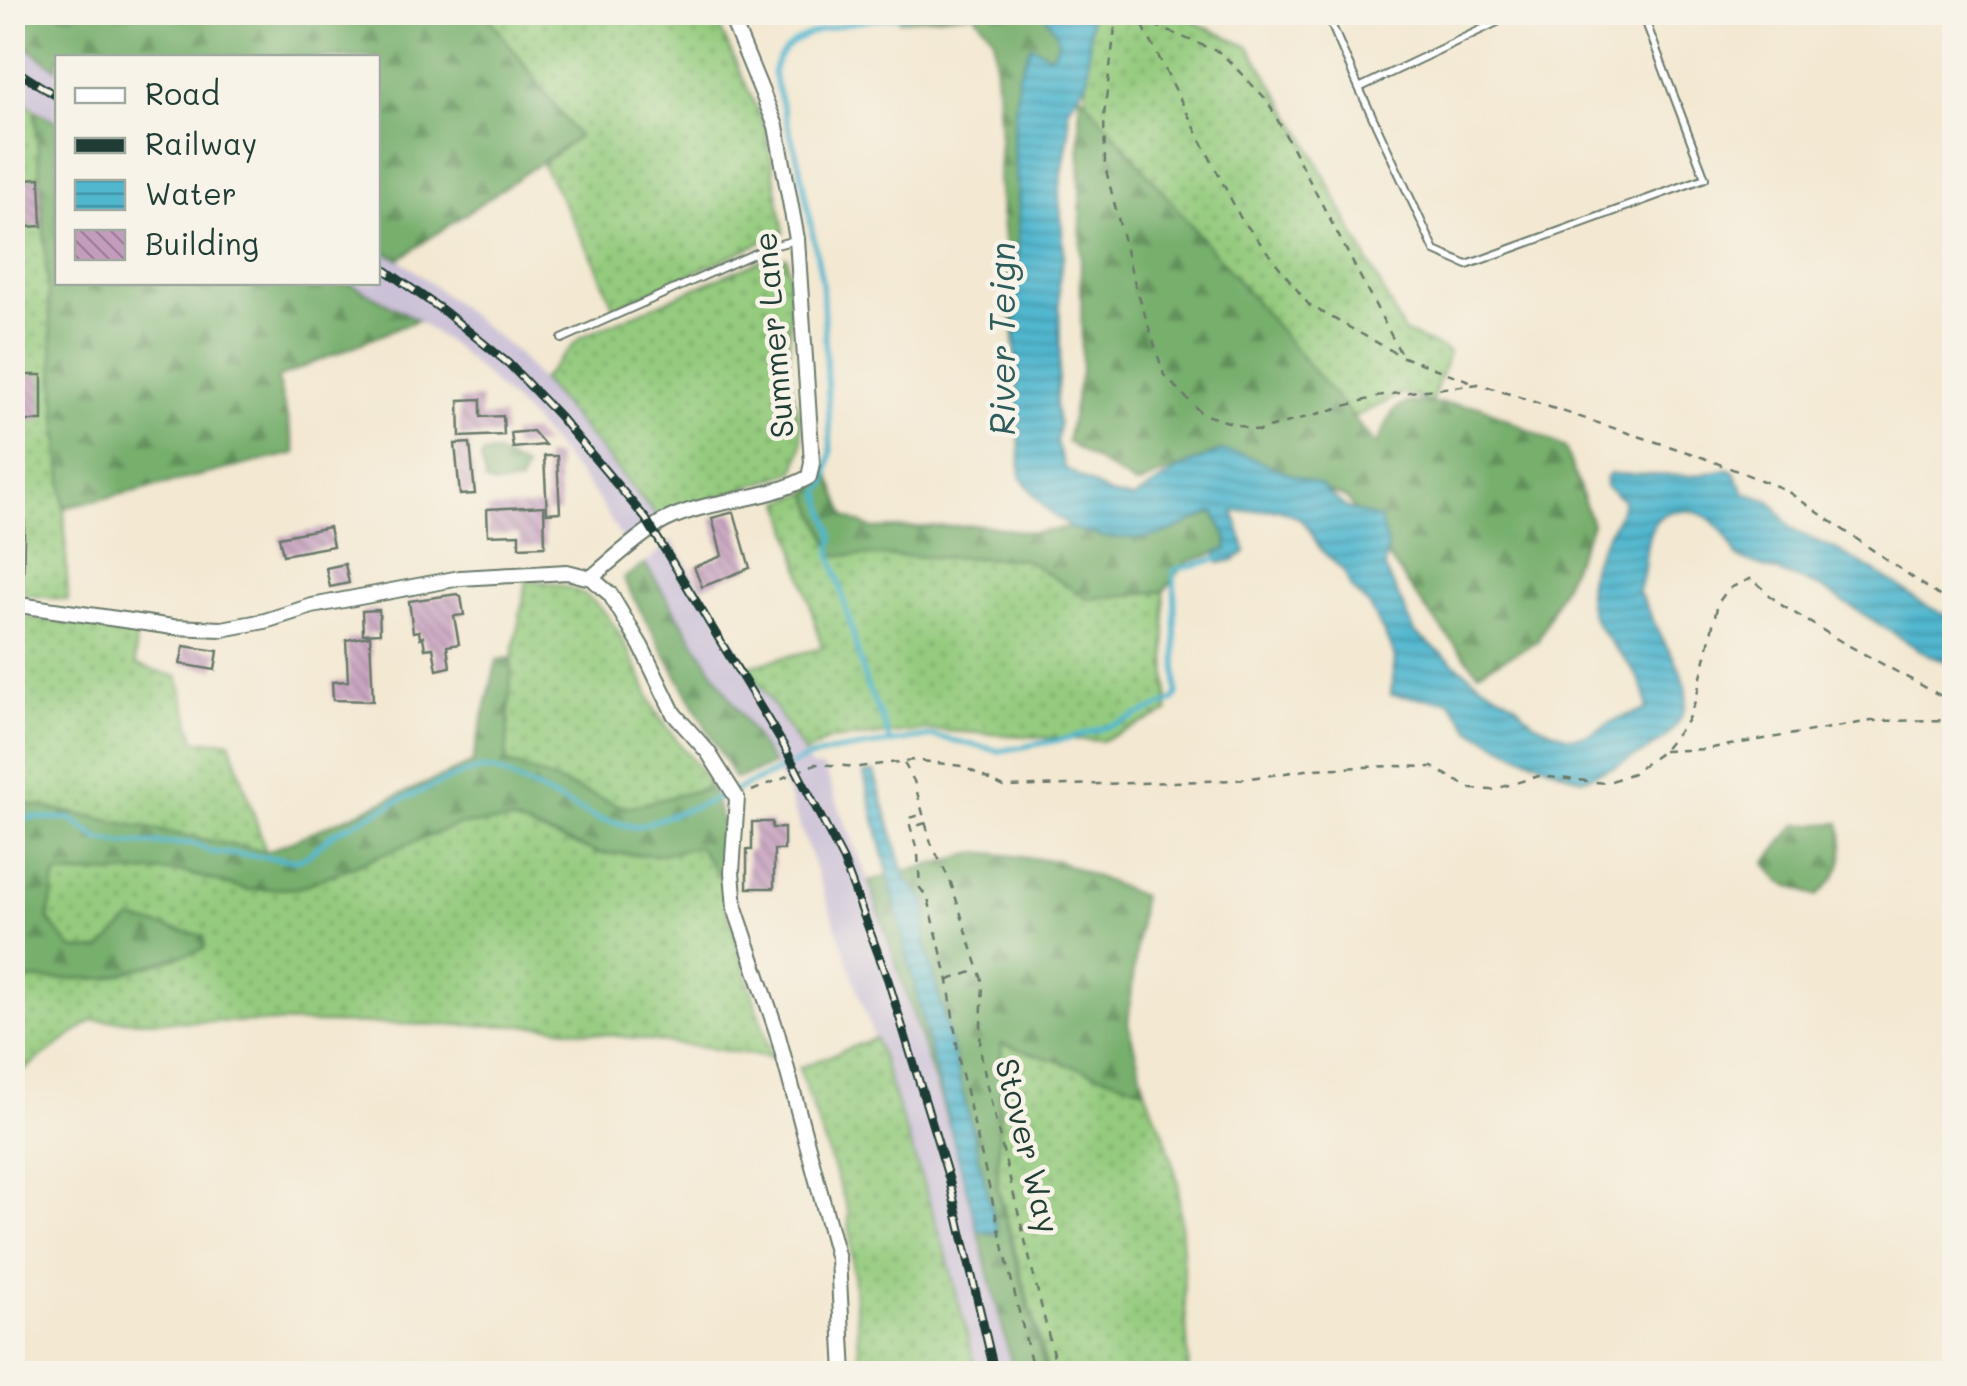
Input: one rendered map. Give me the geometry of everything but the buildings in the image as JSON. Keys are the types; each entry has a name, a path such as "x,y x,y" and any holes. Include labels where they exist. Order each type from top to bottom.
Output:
{"street":[{"name":"Summer Lane","path":"591,578 662,521 692,510 784,491 809,477 812,463 797,240 776,126 729,12"},
{"path":"16,604 173,628 222,629 264,622 312,606 460,578 568,572 591,578 610,594 674,714 708,752 736,796 732,872 735,908 777,1032 838,1259 844,1374"}],"lane":[{"path":"1326,12 1435,251 1467,265 1705,178 1642,12"},
{"path":"1360,88 1518,12"},
{"path":"12,224 16,166"},
{"path":"562,339 769,247 797,240"},
{"path":"12,467 20,478 22,495 16,604"}],"path":[{"path":"1116,12 1104,115 1105,166 1132,274 1164,375 1202,414 1258,430 1383,395 1479,384"},
{"path":"1136,15 1221,53 1267,100 1402,357"},
{"path":"1136,15 1240,217 1309,305 1402,357 1784,488 1954,606"},
{"path":"736,796 815,764 859,767 924,760 962,766 1004,788 1236,780 1313,769 1391,766 1432,767 1472,789 1492,790 1540,776 1606,783 1633,773 1663,751 1687,722 1718,602 1728,588 1752,578 1778,603 1954,703"},
{"path":"1663,751 1706,749 1871,721 1954,720"},
{"name":"Stover Way","path":"903,762 914,780 984,983 980,1048 987,1086 1058,1374"},
{"path":"926,823 919,825 917,816 908,818 918,854 920,888 928,898 948,980 960,1066 1034,1374"},
{"path":"948,980 978,970"}],"shaded area":[{"path":"12,36 55,68 55,121 13,93"},
{"path":"380,248 400,259 515,351 658,517 623,541 596,496 529,417 457,349 417,320 353,285 380,285"},
{"path":"672,540 811,767 824,768 867,877 958,1154 1013,1373 977,1373 945,1250 788,794 645,564"}],"green space":[{"path":"12,13 486,13 578,137 399,259 380,248 380,55 55,55 55,68 13,36"},
{"path":"486,13 713,13 766,129 784,232 614,308 596,264 542,164 578,137"},
{"path":"900,13 974,13 899,20"},
{"path":"974,13 1043,13 1059,34 1057,49 1049,55 1031,46 1013,150 1019,205 1015,347 998,180 1000,138 994,38"},
{"path":"1090,13 1186,13 1196,23 1249,47 1305,137 1404,332 1449,352 1431,403 1405,393 1311,437 1084,129"},
{"path":"1079,92 1376,445 1394,410 1409,402 1480,406 1565,448 1592,524 1537,642 1478,672 1427,611 1346,498 1220,451 1136,485 1067,442 1082,367"},
{"path":"12,93 35,110 68,600 13,593"},
{"path":"35,110 55,121 55,285 353,285 417,320 277,378 296,453 64,508"},
{"path":"786,257 790,380 802,431 793,472 658,517 541,380 581,337 761,260"},
{"path":"497,453 525,468 520,483 486,482 481,459 484,454"},
{"path":"826,467 846,517 873,529 982,525 1033,533 1071,528 1104,537 1165,534 1214,512 1228,540 1227,550 1187,562 1164,591 1088,599 1024,559 834,555 808,493"},
{"path":"808,493 834,555 1024,559 1088,599 1164,591 1168,712 1101,741 931,730 828,740 805,754 748,666 822,648 782,501"},
{"path":"645,564 773,765 735,779 623,579"},
{"path":"527,580 571,589 600,608 621,637 656,712 711,787 626,808 506,762 512,658"},
{"path":"12,615 135,633 136,665 178,677 195,741 230,741 266,852 13,801"},
{"path":"512,658 506,762 626,808 711,787 724,828 723,881 699,847 656,855 599,853 512,821 457,825 298,888 247,890 180,871 56,875 48,919 72,949 100,950 131,919 204,936 204,949 108,978 23,980 13,975 13,801 266,852 472,764 497,660"},
{"path":"512,821 599,853 656,855 699,846 723,881 726,907 772,1057 546,1026 93,1020 13,1078 12,975 23,980 108,978 100,950 72,949 48,919 55,875 180,871 246,890 298,888 457,825"},
{"path":"1840,823 1841,864 1826,888 1817,896 1780,882 1766,863 1796,825"},
{"path":"979,852 1058,861 1142,896 1128,1023 1145,1089 1002,1044 997,1187 1046,1373 1014,1373 960,1158 869,881"},
{"path":"875,1038 945,1250 977,1373 861,1373 848,1211 799,1068"},
{"path":"1000,1040 1143,1086 1164,1134 1178,1182 1189,1373 1048,1373 998,1187"}],"water":[{"path":"1043,13 1090,13 1088,75 1068,108 1069,133 1059,193 1064,252 1059,280 1060,358 1055,407 1059,425 1056,443 1065,468 1109,494 1133,499 1182,467 1220,451 1241,454 1321,486 1346,508 1380,519 1387,543 1385,568 1416,634 1479,682 1515,703 1533,722 1568,737 1585,736 1646,710 1639,679 1598,625 1588,594 1597,554 1624,500 1606,487 1610,474 1694,476 1726,469 1734,472 1745,493 1771,501 1800,534 1838,550 1920,603 1954,619 1954,664 1930,656 1820,587 1738,558 1720,528 1707,517 1690,511 1672,512 1660,517 1652,527 1637,591 1682,674 1686,701 1680,718 1654,746 1581,779 1471,730 1450,701 1391,695 1395,659 1391,646 1367,603 1351,588 1344,571 1320,549 1299,518 1279,509 1234,512 1246,552 1219,563 1217,552 1227,550 1228,540 1214,512 1165,534 1144,538 1104,537 1071,528 1048,511 1021,478 1015,347 1019,205 1013,142 1018,76 1031,45 1049,55 1057,45 1057,34"},
{"path":"874,772 906,879 927,903 925,940 998,1234 978,1231 935,1071 864,774"}],"waterway":[{"path":"890,743 866,683 831,552 833,535 820,493 826,483 831,453 822,282 800,167 773,73 780,56 812,33 920,12"},
{"path":"12,817 71,819 100,840 124,844 193,843 211,852 295,860 307,856 332,834 396,802 481,769 498,771 598,819 636,827 830,752 933,736 1000,751 1070,738 1173,701 1177,694 1174,570 1221,558"}],"railway":[{"path":"12,68 55,95"},
{"path":"380,266 509,364 559,416 646,519 784,746 843,860 888,980 949,1179 995,1374"}],"water label":[{"name":"River Teign","path":"1003,339"}]}
